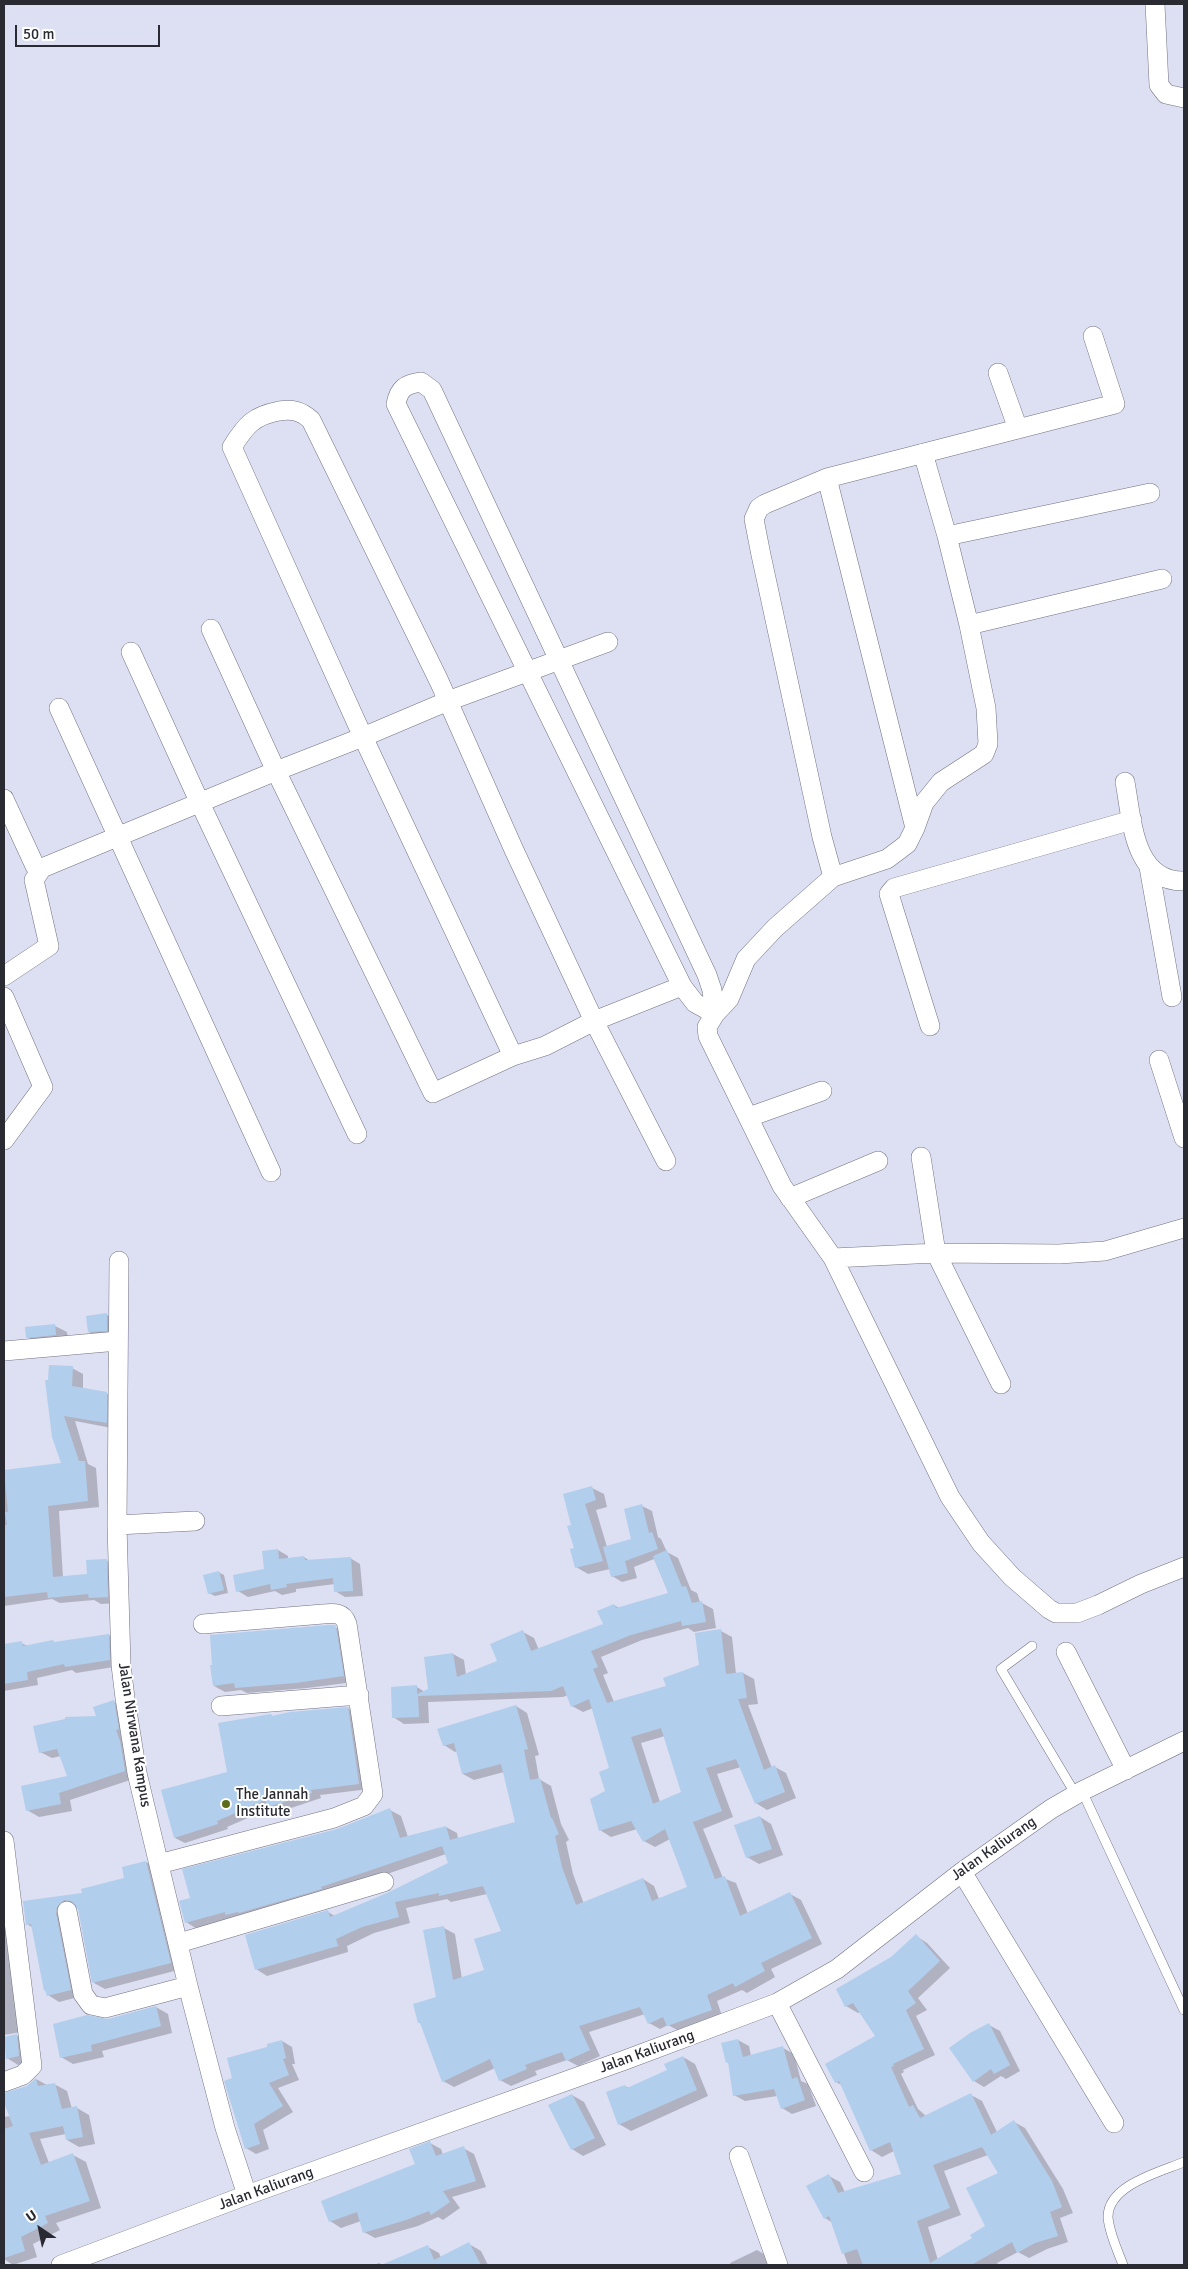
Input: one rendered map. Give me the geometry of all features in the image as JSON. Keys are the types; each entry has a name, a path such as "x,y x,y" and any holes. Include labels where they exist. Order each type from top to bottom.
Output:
{"street":[{"path":"1155,4 1159,85 1166,94 1184,98"},
{"path":"833,877 822,837 754,519 759,508 827,478 1115,404 1093,336"},
{"path":"998,373 1018,429"},
{"path":"421,382 432,390 707,975 712,990 715,1014 695,1003 682,986 396,404 398,394 408,384 421,382"},
{"path":"513,1056 363,737 232,447 243,429 263,414 290,410 302,413 311,420 448,701 514,850 594,1021 666,1161"},
{"path":"923,453 947,536 969,625 986,708 988,744 984,754 941,782 924,803 916,828 907,844 887,859 833,877 775,928 746,959 728,999 707,1027 708,1036 782,1186 833,1258 950,1497 981,1543 1027,1592 1056,1613 1077,1613 1098,1606 1141,1584 1184,1567"},
{"path":"827,478 916,828"},
{"path":"947,536 1150,492"},
{"path":"969,625 1162,580"},
{"path":"211,629 276,771 433,1093 513,1056 545,1046 594,1021 682,986"},
{"path":"4,976 49,946 34,880 42,868 116,835 363,737 448,701 608,642"},
{"path":"131,652 199,801 357,1134"},
{"path":"59,708 271,1172"},
{"path":"1125,782 1132,820 1142,856 1148,867 1172,997"},
{"path":"4,799 35,866 42,868"},
{"path":"930,1026 889,894 894,888 1132,820"},
{"path":"1148,867 1165,879 1184,881"},
{"path":"4,997 43,1087 4,1140"},
{"path":"1159,1060 1184,1138"},
{"path":"749,1117 822,1091"},
{"path":"920,1157 936,1253 1001,1384"},
{"path":"790,1198 878,1161"},
{"path":"833,1258 936,1253 1059,1254 1105,1251 1184,1228"},
{"name":"Jalan Nirwana Kampus","path":"119,1261 118,1525 121,1655 125,1698 137,1773 158,1864 225,2128 247,2195"},
{"path":"4,1351 118,1341"},
{"path":"118,1525 195,1521"},
{"path":"158,1864 334,1818 368,1803 373,1794 346,1621 339,1614 323,1614 203,1624"},
{"path":"1066,1652 1126,1770"},
{"path":"222,1706 358,1695"},
{"name":"Jalan Kaliurang","path":"64,2265 247,2195 625,2060 777,2003 837,1969 1023,1827 1079,1793 1184,1741"},
{"path":"4,1841 32,2066 23,2075 4,2082"},
{"path":"962,1872 1114,2123"},
{"path":"179,1943 384,1882"},
{"path":"67,1911 83,1994 91,2005 105,2008 188,1986"},
{"path":"777,2003 864,2172"},
{"path":"739,2156 778,2265"}],"lane":[{"path":"1032,1646 1001,1669 1079,1793 1184,2010"},
{"path":"1123,2265 1108,2220 1112,2201 1124,2189 1136,2182 1184,2162"}],"building":[{"path":"107,1313 107,1331 88,1332 86,1316"},
{"path":"55,1324 56,1335 26,1338 25,1327"},
{"path":"49,1365 73,1366 72,1386 107,1392 107,1423 64,1416 79,1461 85,1461 88,1501 48,1506 53,1577 87,1574 86,1560 107,1559 108,1597 89,1598 88,1594 48,1598 47,1592 4,1597 4,1525 7,1525 5,1512 8,1512 4,1470 61,1463 52,1437 45,1380 48,1380"},
{"path":"592,1486 596,1500 585,1504 603,1561 575,1568 570,1549 574,1548 567,1526 571,1525 563,1494"},
{"path":"642,1504 649,1533 652,1532 658,1549 625,1561 628,1573 611,1577 603,1547 631,1539 624,1509"},
{"path":"278,1549 279,1559 304,1556 305,1560 351,1557 353,1591 334,1592 333,1578 286,1584 287,1587 271,1590 270,1584 236,1592 233,1575 264,1569 262,1551"},
{"path":"667,1550 682,1587 686,1586 692,1603 702,1601 706,1622 682,1626 681,1621 631,1635 591,1651 598,1667 593,1669 607,1703 666,1686 663,1678 699,1665 695,1633 721,1629 726,1674 743,1672 747,1698 738,1699 764,1770 775,1765 785,1792 755,1804 736,1759 706,1768 722,1811 693,1822 715,1879 725,1876 740,1916 790,1892 812,1938 761,1963 765,1971 735,1987 733,1983 707,1995 712,2010 667,2026 663,2017 648,2024 640,2007 579,2026 590,2050 566,2061 562,2052 525,2065 527,2069 499,2081 490,2059 442,2082 420,2023 418,2023 413,2004 436,1997 423,1930 444,1926 453,1980 484,1970 474,1939 501,1931 483,1886 439,1896 439,1893 395,1902 399,1917 362,1927 336,1939 338,1946 255,1970 245,1935 328,1910 330,1917 387,1893 448,1863 442,1846 321,1887 322,1889 239,1913 225,1915 225,1912 185,1923 179,1901 190,1898 182,1869 337,1829 390,1808 400,1838 446,1826 450,1840 515,1822 501,1764 462,1774 454,1743 443,1746 437,1729 516,1705 528,1749 524,1750 530,1780 540,1778 551,1818 559,1834 555,1836 562,1867 576,1905 643,1878 652,1901 687,1887 665,1829 643,1842 631,1821 599,1831 590,1799 605,1791 599,1772 609,1768 589,1699 571,1707 563,1686 551,1691 418,1696 419,1717 392,1718 391,1687 417,1685 417,1694 428,1689 424,1657 453,1653 457,1677 497,1661 490,1644 523,1630 531,1651 603,1624 597,1611 614,1604 616,1608 668,1593 653,1556","holes":["661,1728 681,1792 653,1804 631,1737"]},
{"path":"219,1571 224,1590 208,1594 203,1575"},
{"path":"335,1625 336,1627 344,1676 295,1683 235,1688 234,1683 213,1686 210,1665 212,1665 210,1635"},
{"path":"109,1634 110,1660 65,1667 64,1664 27,1672 28,1680 4,1684 4,1644 22,1641 23,1646 53,1640 54,1642"},
{"path":"114,1700 119,1729 116,1730 120,1741 125,1771 59,1793 61,1804 26,1811 21,1786 67,1776 57,1749 39,1753 33,1726 65,1719 65,1717 96,1716 93,1707"},
{"path":"348,1707 359,1784 311,1790 312,1793 268,1807 265,1800 217,1821 218,1824 174,1838 161,1790 227,1772 218,1723 271,1714 272,1716 290,1712"},
{"path":"760,1816 772,1849 746,1858 734,1825"},
{"path":"146,1861 171,1963 92,1983 78,1909 71,1901 64,1900 57,1907 56,1913 71,1990 47,1996 44,1991 31,1924 26,1925 23,1901 82,1893 81,1889 124,1878 122,1867"},
{"path":"916,1934 940,1961 908,1991 916,2003 906,2010 924,2049 893,2064 894,2066 891,2067 909,2107 913,2105 920,2118 971,2093 991,2135 1014,2120 1052,2181 1062,2207 1050,2212 1058,2236 1035,2243 1017,2253 1012,2242 971,2265 863,2265 857,2249 842,2254 829,2216 824,2219 806,2186 829,2174 838,2193 901,2174 890,2142 870,2151 839,2081 835,2083 825,2064 875,2036 853,2003 845,2007 836,1989 891,1957","holes":["982,2147 998,2173 966,2188 985,2226 970,2235 972,2238 930,2263 917,2221 950,2208 933,2165"]},
{"path":"156,2006 161,2026 91,2045 92,2051 60,2058 53,2024 87,2015 108,2019"},
{"path":"989,2023 1010,2065 994,2074 991,2069 973,2082 949,2048 970,2033"},
{"path":"17,2034 19,2056 6,2059 4,2037"},
{"path":"738,2039 743,2057 783,2046 792,2079 797,2077 805,2100 781,2109 774,2089 733,2096 728,2062 726,2063 721,2043"},
{"path":"282,2040 286,2058 283,2059 289,2075 269,2083 283,2106 254,2124 260,2144 245,2149 224,2081 232,2078 227,2058 267,2047 267,2044"},
{"path":"683,2056 697,2090 618,2125 606,2092 625,2085 627,2088 667,2070 664,2064"},
{"path":"36,2078 38,2086 55,2083 62,2109 77,2106 83,2137 66,2140 63,2126 29,2133 41,2165 73,2153 90,2201 45,2216 48,2223 21,2237 25,2251 4,2258 4,2129 13,2126 4,2103 4,2093 27,2086"},
{"path":"572,2094 595,2138 571,2150 548,2105"},
{"path":"430,2141 436,2156 464,2146 476,2181 443,2191 450,2202 431,2215 429,2211 363,2233 357,2212 329,2222 321,2201 415,2164 409,2149"},
{"path":"469,2242 481,2265 381,2265 428,2245 434,2260"}],"place":[{"name":"The Jannah Institute","path":"226,1804"}]}
